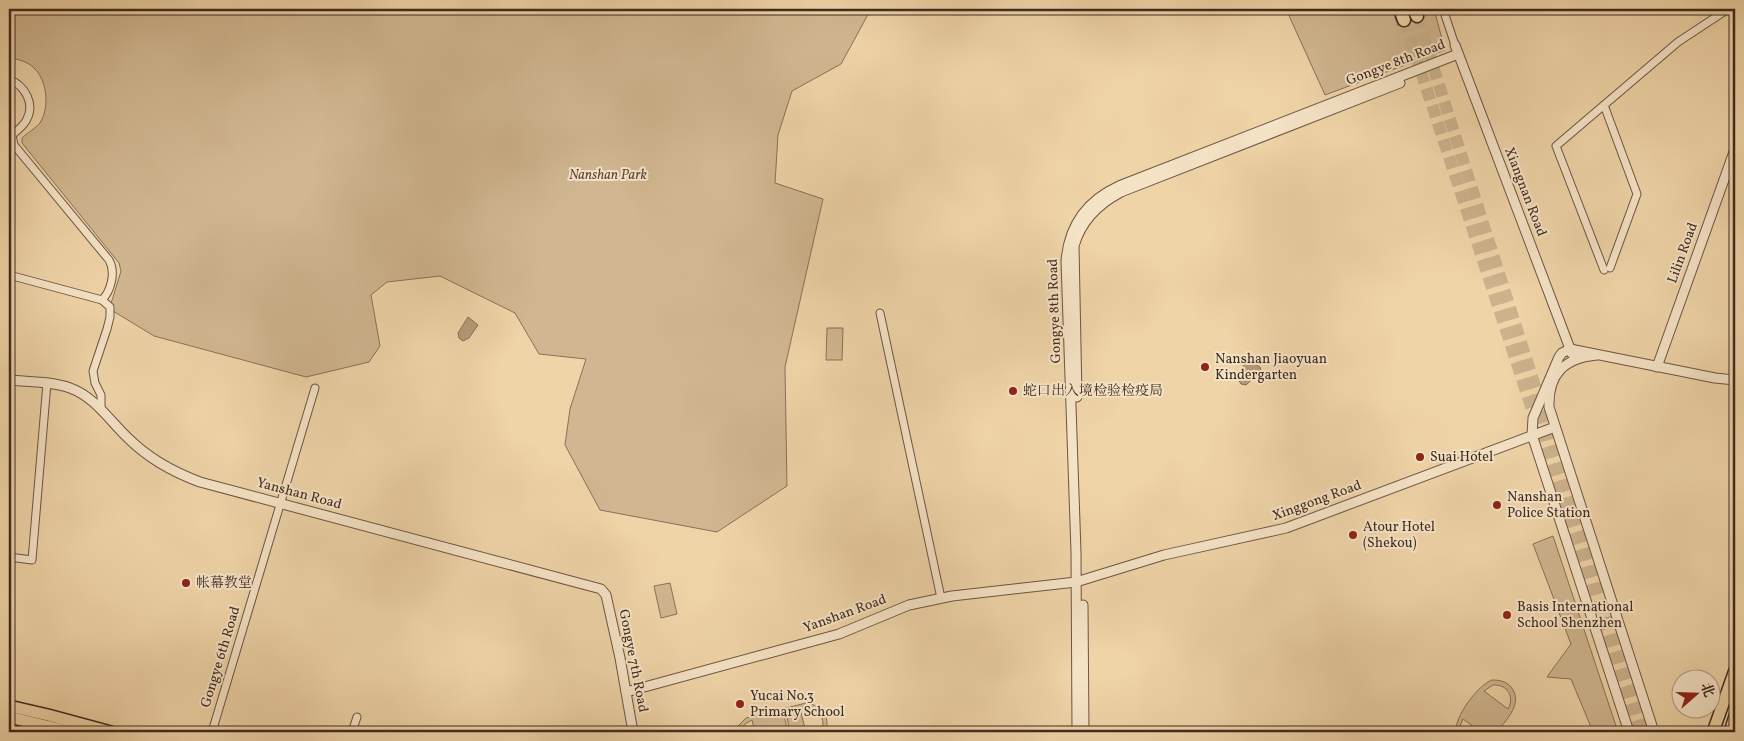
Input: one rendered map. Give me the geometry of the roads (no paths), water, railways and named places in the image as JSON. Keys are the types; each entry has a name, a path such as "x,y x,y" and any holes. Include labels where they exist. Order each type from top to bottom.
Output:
{"main road":[{"path":"1713,732 1735,670"},
{"path":"9,706 48,714 111,732"},
{"path":"1730,732 1735,716"},
{"path":"9,717 71,732"}],"street":[{"path":"1443,9 1455,44"},
{"path":"1604,105 1637,194 1607,269 1556,146 1604,105 1678,42 1728,9"},
{"name":"Xiangnan Road","path":"1455,44 1574,359"},
{"name":"Gongye 8th Road","path":"1084,732 1073,261 1077,236 1087,218 1103,203 1122,192 1459,56"},
{"path":"9,79 23,88 28,96 29,110 27,119 12,135 14,144 114,269 108,294 102,300"},
{"name":"Lilin Road","path":"1657,367 1735,149"},
{"path":"9,275 102,300 110,307 110,317 93,371 93,377 101,395 101,408"},
{"path":"880,313 941,598"},
{"path":"1630,732 1532,435 1531,424 1559,357 1570,349 1715,378 1735,380"},
{"path":"1597,355 1567,362 1560,370 1550,390 1549,407 1654,732"},
{"name":"Yanshan Road","path":"9,380 47,383 71,388 101,408 140,449 171,469 200,482 597,587 604,591 606,595"},
{"path":"9,558 32,560 47,383"},
{"name":"Gongye 6th Road","path":"212,732 315,388"},
{"name":"Xinggong Road","path":"1079,581 1164,555 1286,528 1555,427"},
{"name":"Gongye 8th Road","path":"1077,732 1079,581"},
{"name":"Yanshan Road","path":"626,692 839,634 909,605 941,598 1079,581"},
{"name":"Gongye 7th Road","path":"606,595 620,658 632,732"},
{"path":"352,732 356,717"}],"tunnel":[{"path":"1417,16 1563,474 1648,732"},
{"path":"1404,20 1638,732"}],"place":[{"name":"Nanshan Jiaoyuan Kindergarten","path":"1205,367"},
{"name":"蛇口出入境检验检疫局","path":"1013,391"},
{"name":"Suai Hotel","path":"1420,457"},
{"name":"Nanshan Police Station","path":"1497,505"},
{"name":"Atour Hotel (Shekou)","path":"1353,535"},
{"name":"帐幕教堂","path":"186,583"},
{"name":"Basis International School Shenzhen","path":"1507,615"},
{"name":"Yucai No.3 Primary School","path":"740,704"}],"park label":[{"name":"Nanshan Park","path":"608,175"}]}
